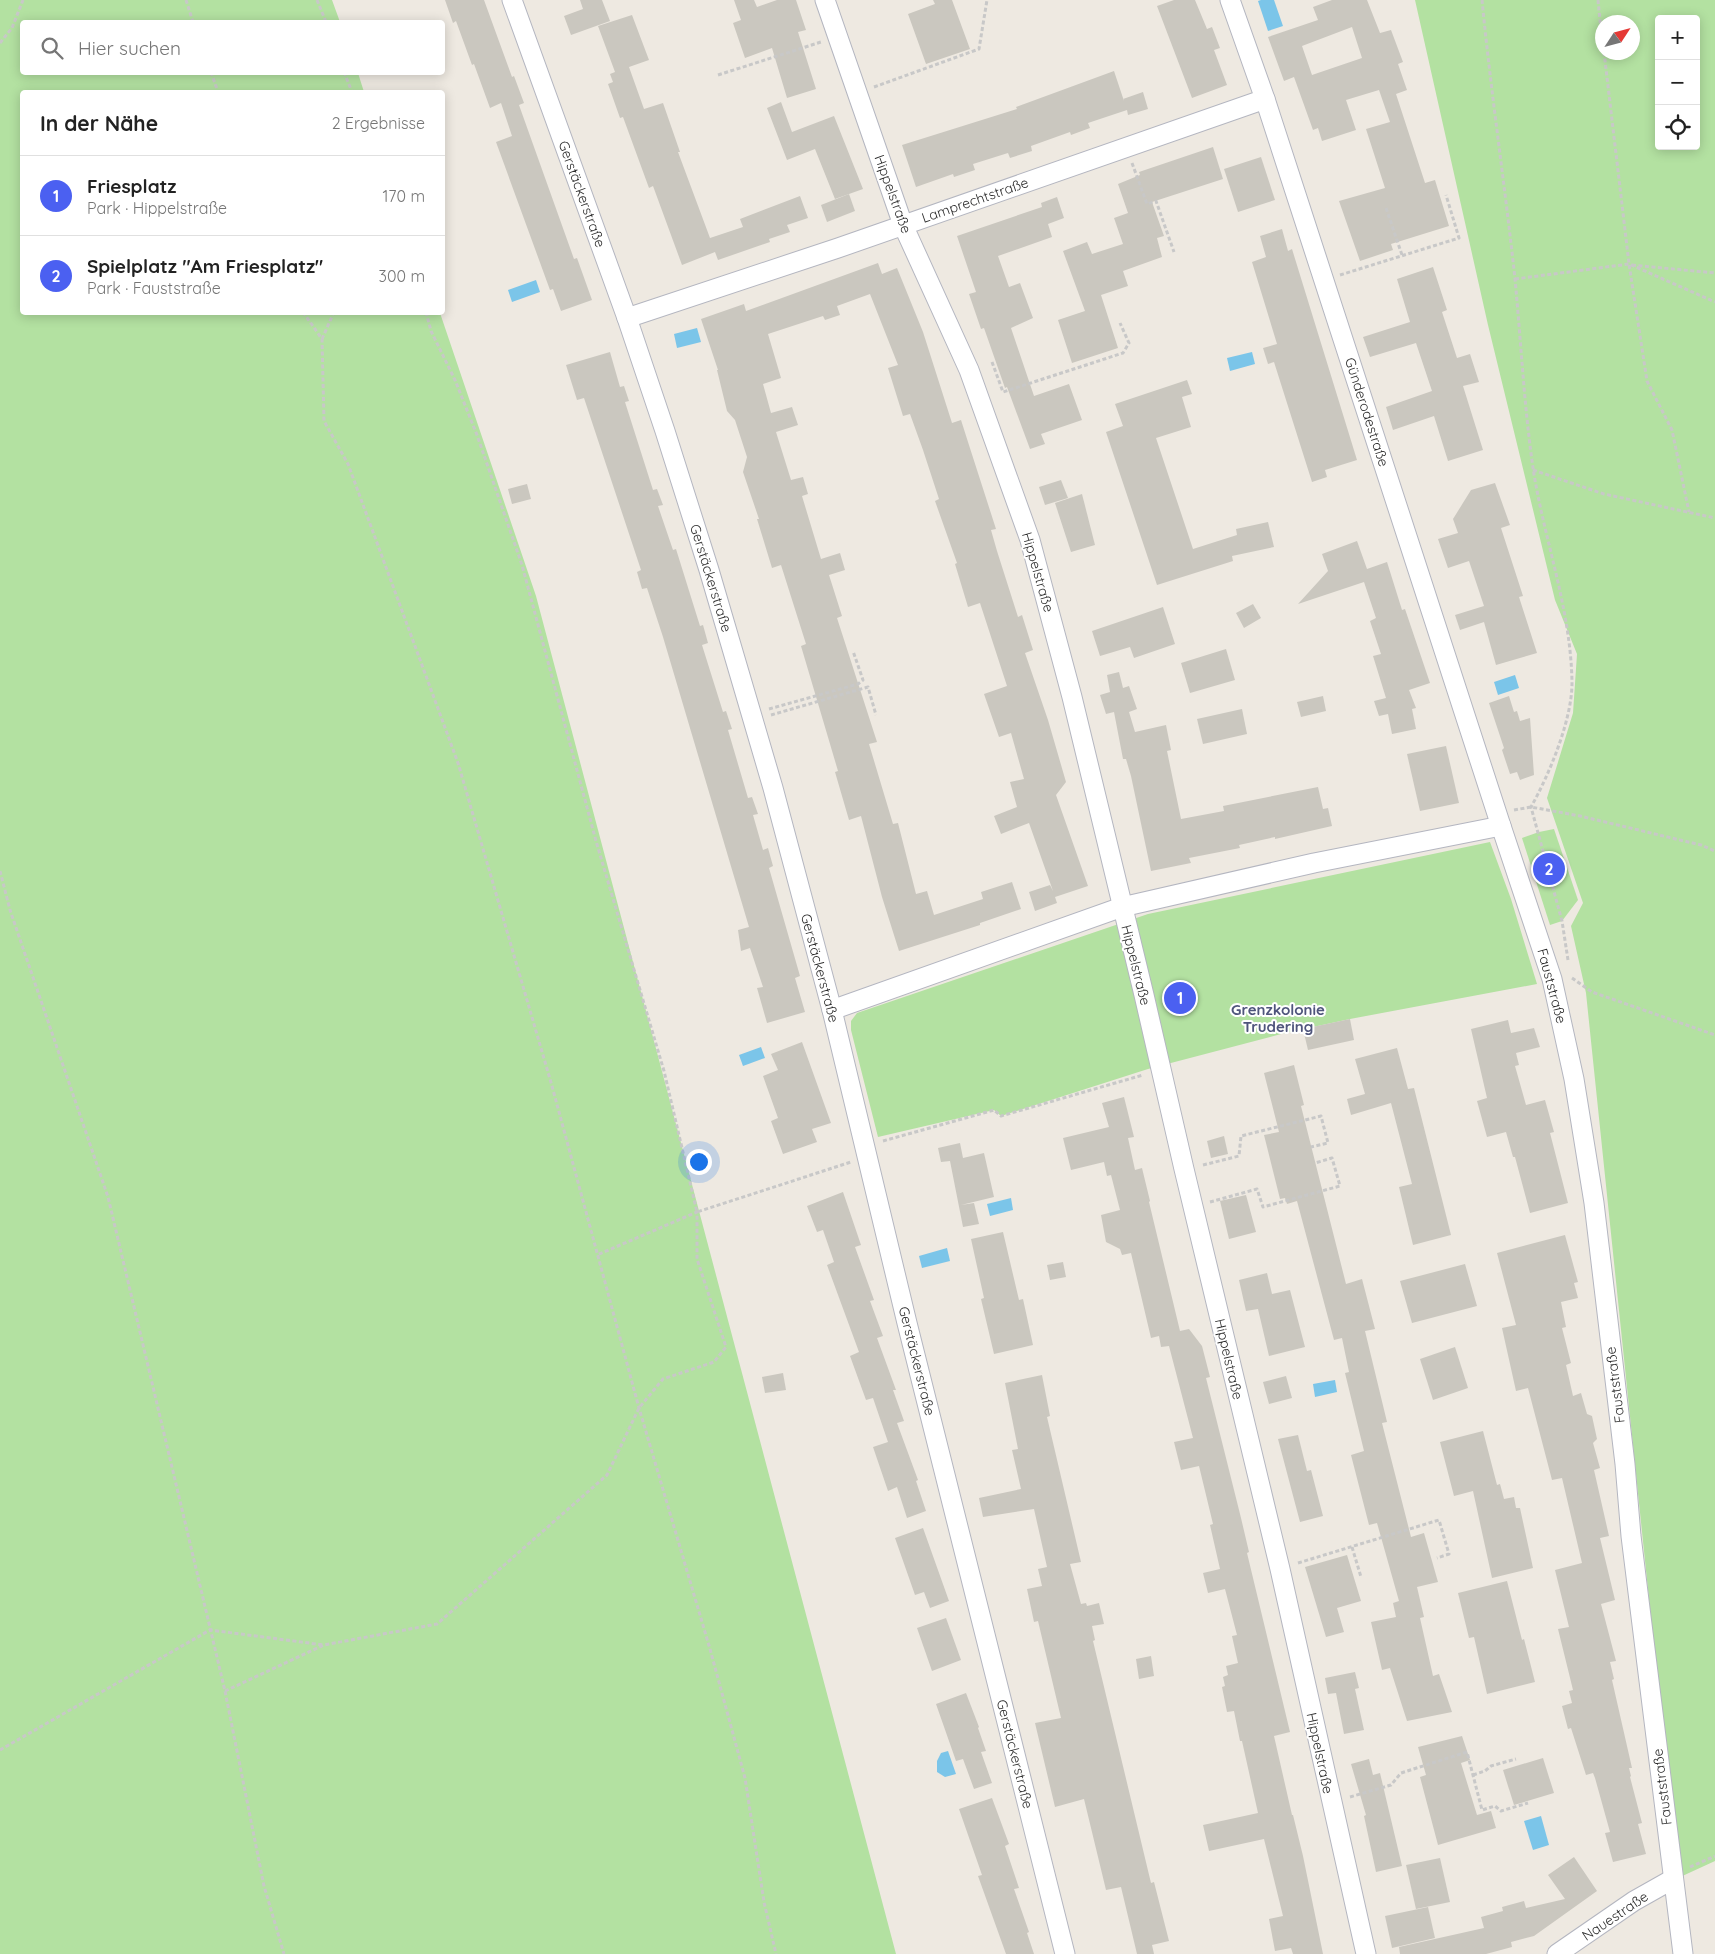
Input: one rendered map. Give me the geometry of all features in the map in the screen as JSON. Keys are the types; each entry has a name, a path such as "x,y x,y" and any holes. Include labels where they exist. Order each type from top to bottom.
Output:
{"street":[{"name":"Gerstäckerstraße","path":"512,0 627,318 709,570 773,788 832,1010 907,1323 1065,1954"},
{"name":"Hippelstraße","path":"825,0 903,225 969,370 1030,540 1072,696 1144,995 1160,1070 1280,1569 1366,1954"},
{"name":"Günderodestraße","path":"1230,0 1266,99 1501,826"},
{"name":"Lamprechtstraße","path":"627,318 903,225 1266,99"},
{"path":"832,1010 1122,907 1314,863 1501,826"},
{"name":"Fauststraße","path":"1501,826 1552,979 1574,1079 1595,1213 1625,1464 1631,1536 1683,1954"},
{"name":"Nauestraße","path":"1558,1954 1634,1901 1673,1879"}],"path":[{"path":"0,43 12,28 23,0"},
{"path":"186,0 193,20"},
{"path":"317,0 325,20"},
{"path":"857,93 979,49 987,0"},
{"path":"1482,0 1515,279 1523,380 1533,470 1568,630 1572,684 1568,715 1546,778 1531,807 1562,921 1569,967"},
{"path":"1598,0 1599,15"},
{"path":"718,75 838,37"},
{"path":"1605,60 1629,264 1647,381 1672,430 1689,512"},
{"path":"212,75 217,90"},
{"path":"345,75 351,90"},
{"path":"1126,147 1147,204 1156,201 1174,252"},
{"path":"1324,280 1459,238 1446,194"},
{"path":"1386,208 1402,256"},
{"path":"1515,279 1629,264 1715,273"},
{"path":"1629,264 1715,302"},
{"path":"306,315 322,339"},
{"path":"333,315 322,339 324,421 348,464 458,764 552,1086 639,1408 710,1649 745,1778 764,1902 776,1954"},
{"path":"224,1691 324,1645 437,1624 607,1475 639,1408 663,1379 714,1362 726,1347 697,1258 697,1212 664,1071 596,842 522,565 477,434 455,380 431,331 427,315"},
{"path":"992,362 1003,392 1122,353 1129,343 1120,323"},
{"path":"1533,470 1604,494 1715,518"},
{"path":"752,718 858,684 863,680 853,651"},
{"path":"752,718 868,688 876,715"},
{"path":"1501,826 1506,812 1531,807 1580,816 1715,850"},
{"path":"0,871 10,910 108,1197 224,1691 264,1886 284,1954"},
{"path":"1570,976 1592,992 1715,1035"},
{"path":"597,1255 697,1212 867,1151 994,1110 1001,1116 1160,1070"},
{"path":"1184,1169 1239,1156 1241,1136 1321,1116 1328,1143 1311,1147"},
{"path":"1193,1207 1257,1189 1263,1207 1340,1186 1332,1158 1315,1163"},
{"path":"1280,1569 1439,1520 1449,1554 1437,1558"},
{"path":"1352,1547 1361,1578"},
{"path":"0,1750 210,1630 324,1645"},
{"path":"1331,1802 1391,1785 1401,1773 1467,1752 1482,1810 1495,1806 1501,1811 1528,1803"},
{"path":"1473,1775 1485,1771 1491,1766 1516,1758"}],"green space":[{"path":"0,0 332,0 339,20 20,20 20,75 359,75 363,90 20,90 20,315 441,315 536,596 896,1954 0,1954"},
{"path":"1415,0 1715,0 1715,1861 1678,1878 1586,993 1571,926 1583,903 1547,798 1573,713 1577,654 1555,600 1488,325"},
{"path":"1554,829 1578,900 1562,921 1550,925 1522,838"},
{"path":"1490,842 1511,899 1537,984 1285,1033 1148,1069 1001,1116 994,1110 878,1137 851,1030 851,1021 857,1013 1148,914"}],"water":[{"path":"1274,0 1283,26 1268,31 1258,1"},
{"path":"536,280 540,292 512,302 508,290"},
{"path":"697,328 701,342 677,348 674,334"},
{"path":"1252,352 1255,364 1230,371 1227,358"},
{"path":"1515,675 1519,688 1498,695 1494,682"},
{"path":"761,1047 765,1058 743,1066 739,1055"},
{"path":"1011,1198 1013,1210 990,1216 987,1204"},
{"path":"947,1248 950,1261 922,1268 919,1256"},
{"path":"1335,1380 1337,1392 1315,1397 1313,1384"},
{"path":"948,1751 956,1774 945,1777 937,1772 937,1761 941,1753"},
{"path":"1541,1816 1549,1845 1533,1850 1524,1821"}],"building":[{"path":"445,0 484,0 512,77 514,76 524,103 519,105 574,259 577,258 592,300 561,311 553,289 550,290 496,142 512,136 501,103 490,108 474,64 472,65 456,21 453,23"},
{"path":"580,0 602,0 610,21 571,35 564,16 583,9"},
{"path":"734,0 754,0 757,7 777,0 796,0 806,30 798,32 816,89 787,98 772,48 745,58 733,23 741,20"},
{"path":"933,0 952,0 970,49 926,64 908,14 935,4"},
{"path":"1174,0 1195,0 1207,29 1212,27 1220,48 1214,50 1227,85 1192,98 1157,6"},
{"path":"1332,0 1367,0 1380,33 1391,30 1403,62 1398,64 1407,90 1396,94 1425,183 1435,180 1449,226 1391,244 1393,250 1360,261 1339,201 1385,188 1366,129 1390,122 1379,90 1346,100 1356,130 1322,141 1318,128 1313,130 1294,77 1284,81 1268,37 1318,20 1313,7","holes":["1352,27 1362,58 1312,75 1302,46"]},
{"path":"632,15 649,60 629,67 644,109 663,103 680,152 678,152 710,238 743,227 740,219 800,196 808,218 787,225 790,232 769,239 770,242 718,260 715,252 682,265 653,186 649,188 623,117 620,118 608,84 613,82 610,74 615,72 598,26"},
{"path":"1114,71 1123,99 1143,92 1148,109 1128,115 1127,110 1088,123 1090,128 1071,135 1070,132 1031,146 1032,151 1010,158 1008,153 973,164 975,170 954,177 953,174 916,187 902,145 1017,109 1016,107"},
{"path":"781,102 792,132 834,116 863,189 835,199 815,149 787,160 767,108"},
{"path":"1213,147 1223,179 1152,202 1164,236 1157,238 1162,257 1123,271 1128,286 1101,295 1118,348 1072,363 1058,320 1085,311 1063,251 1087,242 1092,254 1123,244 1114,218 1128,213 1118,184 1140,175 1139,172"},
{"path":"1261,157 1275,200 1238,212 1224,169"},
{"path":"849,194 855,211 827,222 821,205"},
{"path":"1057,197 1064,218 1048,224 1052,237 998,256 1009,287 1020,283 1033,318 1011,328 1034,396 1069,384 1082,420 1041,434 1045,444 1030,449 1007,387 1005,388 984,328 981,329 969,294 976,292 957,236 1042,207 1041,203"},
{"path":"1282,229 1288,251 1292,249 1357,460 1325,470 1327,477 1312,482 1274,362 1268,364 1263,348 1277,344 1252,262 1266,257 1260,236"},
{"path":"878,263 882,274 897,268 923,332 952,423 961,420 996,529 991,530 997,551 1018,617 1022,615 1033,650 1025,653 1048,720 1066,782 1056,795 1088,886 1055,897 1057,903 1035,911 1029,892 1050,885 1053,891 1029,823 1001,834 994,816 1017,807 1010,782 1024,779 1011,733 999,737 984,694 1007,686 980,603 968,607 955,564 957,563 935,501 939,499 923,450 910,414 903,416 888,368 898,365 870,294 837,306 840,315 825,320 823,316 768,334 781,378 763,384 771,413 792,407 798,425 776,432 791,480 803,477 808,494 802,496 821,559 840,553 845,570 829,575 842,616 837,618 877,742 869,744 893,824 898,823 916,894 927,891 934,915 983,899 981,892 1012,882 1021,909 980,923 980,925 899,951 882,897 861,816 849,820 835,772 838,771 801,646 806,644 781,565 772,568 757,519 759,519 743,472 747,457 735,420 727,411 718,370 701,319 744,304 746,311"},
{"path":"1433,267 1447,310 1442,312 1457,358 1470,354 1479,382 1463,386 1483,450 1448,461 1434,416 1393,430 1386,407 1432,391 1416,343 1370,357 1363,337 1410,322 1397,279"},
{"path":"610,352 620,387 624,386 629,401 625,402 653,490 657,489 663,505 658,506 673,550 676,549 700,626 703,625 708,643 702,645 723,712 726,711 732,729 728,730 748,798 752,797 758,814 753,815 763,850 768,848 773,866 769,868 800,976 795,978 805,1012 767,1023 757,988 763,987 750,948 741,951 738,930 749,927 663,637 647,588 642,589 637,572 641,570 584,398 577,400 566,365"},
{"path":"1187,380 1192,394 1182,397 1191,427 1156,438 1193,549 1237,535 1236,529 1268,522 1274,547 1232,556 1233,561 1157,585 1106,432 1123,426 1115,404"},
{"path":"1061,480 1068,498 1045,505 1039,487"},
{"path":"1495,483 1510,525 1501,528 1523,596 1519,597 1537,653 1496,665 1484,622 1460,630 1455,615 1484,606 1469,561 1448,568 1438,539 1458,533 1453,519 1471,490"},
{"path":"527,484 531,499 512,504 508,489"},
{"path":"1082,494 1095,545 1071,552 1055,503"},
{"path":"1357,541 1367,569 1387,562 1402,610 1405,609 1430,683 1409,690 1416,708 1412,709 1416,729 1392,734 1388,714 1379,716 1374,701 1386,698 1373,656 1381,654 1370,621 1376,618 1364,582 1298,604 1328,571 1322,554"},
{"path":"1253,604 1261,618 1244,628 1236,613"},
{"path":"1163,607 1175,644 1134,658 1130,647 1100,656 1092,631"},
{"path":"1226,649 1235,680 1190,693 1181,663"},
{"path":"1119,672 1123,688 1129,686 1137,709 1129,712 1135,732 1166,725 1171,750 1167,751 1181,819 1224,811 1223,806 1318,787 1323,809 1328,808 1332,826 1239,845 1240,848 1189,858 1191,863 1151,871 1131,776 1126,759 1123,759 1114,712 1106,714 1100,695 1110,692 1107,675"},
{"path":"1323,696 1326,711 1301,717 1297,702"},
{"path":"1509,696 1514,712 1517,711 1520,721 1530,718 1534,775 1520,780 1517,772 1510,774 1502,750 1504,748 1489,703"},
{"path":"1242,709 1247,734 1203,744 1197,719"},
{"path":"1446,746 1459,803 1420,811 1407,754"},
{"path":"1350,1019 1354,1040 1308,1050 1303,1029"},
{"path":"1508,1020 1511,1033 1534,1028 1540,1047 1516,1053 1519,1065 1515,1066 1526,1105 1545,1100 1554,1132 1550,1133 1568,1203 1530,1213 1515,1157 1513,1157 1506,1132 1487,1137 1477,1101 1487,1098 1471,1029"},
{"path":"802,1042 831,1123 812,1129 817,1142 783,1154 771,1121 778,1118 763,1076 778,1070 771,1054"},
{"path":"1397,1048 1408,1089 1414,1088 1451,1235 1413,1245 1399,1187 1412,1184 1391,1103 1351,1115 1347,1099 1365,1094 1355,1059"},
{"path":"1294,1065 1304,1105 1301,1106 1346,1284 1362,1279 1375,1329 1365,1331 1387,1422 1382,1423 1411,1537 1424,1533 1438,1582 1417,1587 1424,1617 1420,1618 1433,1676 1439,1674 1452,1712 1407,1721 1390,1668 1382,1670 1371,1622 1396,1617 1393,1603 1399,1601 1377,1523 1369,1525 1351,1455 1364,1451 1345,1373 1349,1372 1342,1338 1334,1340 1297,1201 1287,1204 1285,1198 1280,1199 1264,1135 1279,1132 1264,1073"},
{"path":"1124,1097 1134,1137 1128,1138 1135,1170 1142,1168 1180,1331 1189,1329 1202,1346 1210,1377 1206,1378 1241,1518 1249,1552 1247,1553 1290,1732 1274,1736 1303,1856 1323,1954 1293,1954 1291,1948 1275,1951 1269,1919 1283,1916 1264,1839 1209,1851 1203,1825 1258,1813 1234,1711 1227,1712 1222,1687 1225,1686 1223,1677 1228,1675 1226,1666 1238,1663 1232,1636 1237,1635 1225,1589 1208,1593 1203,1573 1220,1569 1210,1525 1213,1524 1199,1466 1181,1470 1174,1442 1193,1438 1169,1346 1161,1347 1159,1336 1151,1338 1131,1253 1122,1255 1120,1249 1106,1242 1101,1215 1120,1210 1111,1175 1107,1176 1104,1162 1071,1170 1063,1138 1109,1127 1102,1103"},
{"path":"1224,1136 1228,1154 1211,1158 1207,1141"},
{"path":"960,1143 963,1158 984,1153 994,1197 961,1205 974,1203 979,1224 963,1227 950,1161 941,1162 938,1148"},
{"path":"843,1192 861,1245 855,1247 874,1300 870,1301 883,1336 877,1338 896,1390 893,1390 904,1421 897,1423 918,1480 916,1481 926,1511 907,1518 897,1487 888,1491 873,1447 888,1442 873,1398 866,1400 850,1356 859,1352 827,1265 834,1262 823,1230 817,1232 807,1206"},
{"path":"1246,1195 1256,1232 1229,1239 1220,1201"},
{"path":"1003,1232 1019,1300 1023,1299 1033,1345 994,1354 981,1299 984,1298 971,1239"},
{"path":"1565,1235 1578,1282 1574,1283 1578,1298 1561,1302 1566,1327 1562,1328 1571,1363 1566,1365 1573,1396 1581,1393 1587,1414 1592,1416 1597,1439 1593,1443 1600,1468 1594,1470 1609,1536 1600,1538 1615,1600 1601,1604 1616,1661 1610,1662 1614,1679 1612,1680 1632,1768 1629,1768 1630,1777 1642,1823 1638,1824 1646,1854 1613,1862 1605,1833 1610,1832 1595,1778 1593,1773 1586,1775 1571,1728 1568,1729 1562,1706 1572,1703 1569,1691 1573,1690 1558,1629 1569,1627 1555,1570 1582,1563 1562,1478 1552,1480 1528,1388 1516,1391 1502,1328 1516,1325 1497,1253"},
{"path":"1063,1262 1066,1277 1050,1280 1047,1265"},
{"path":"1465,1264 1477,1306 1412,1323 1400,1281"},
{"path":"1267,1273 1272,1294 1290,1290 1305,1347 1269,1356 1258,1309 1246,1311 1239,1280"},
{"path":"1455,1347 1468,1388 1433,1400 1420,1359"},
{"path":"783,1373 786,1390 765,1393 762,1377"},
{"path":"1042,1375 1050,1416 1047,1417 1081,1562 1070,1564 1081,1604 1086,1603 1087,1606 1099,1603 1104,1624 1092,1626 1095,1640 1093,1641 1151,1883 1154,1882 1169,1941 1152,1945 1154,1954 1137,1954 1121,1887 1106,1890 1084,1799 1055,1807 1035,1723 1061,1718 1038,1621 1034,1622 1027,1589 1042,1586 1038,1569 1047,1567 1034,1509 983,1517 979,1498 1021,1489 1012,1450 1018,1449 1005,1383"},
{"path":"1286,1376 1292,1398 1269,1404 1263,1382"},
{"path":"1483,1431 1497,1485 1500,1484 1504,1499 1514,1497 1516,1508 1520,1508 1533,1568 1492,1578 1473,1491 1454,1496 1440,1442"},
{"path":"1298,1435 1307,1471 1311,1470 1323,1516 1300,1522 1278,1439"},
{"path":"923,1528 949,1601 930,1608 924,1592 915,1595 895,1538"},
{"path":"1347,1555 1361,1601 1337,1608 1344,1632 1326,1637 1305,1567"},
{"path":"1507,1581 1535,1682 1487,1694 1474,1637 1469,1638 1458,1593"},
{"path":"946,1618 961,1660 932,1671 917,1628"},
{"path":"1151,1656 1154,1676 1139,1679 1136,1659"},
{"path":"1355,1672 1359,1688 1355,1689 1364,1730 1344,1734 1336,1693 1328,1694 1325,1678"},
{"path":"966,1693 986,1751 981,1752 992,1783 974,1789 963,1759 956,1761 936,1704"},
{"path":"1462,1736 1470,1760 1461,1763 1477,1815 1491,1811 1496,1828 1438,1845 1420,1777 1426,1775 1418,1747"},
{"path":"1543,1758 1554,1793 1514,1805 1503,1770"},
{"path":"1369,1759 1373,1775 1380,1773 1402,1866 1376,1872 1364,1816 1366,1815 1351,1764"},
{"path":"992,1798 1009,1844 1005,1846 1019,1888 1014,1889 1029,1932 1027,1933 1034,1954 1006,1954 978,1876 982,1875 959,1809"},
{"path":"1574,1857 1597,1891 1534,1936 1511,1942 1512,1947 1486,1954 1400,1954 1399,1947 1484,1928 1481,1917 1503,1911 1502,1907 1524,1901 1526,1908 1565,1899 1548,1875"},
{"path":"1440,1858 1450,1902 1416,1909 1406,1865"},
{"path":"1428,1907 1435,1938 1392,1948 1385,1916"}],"place":[{"name":"Spielplatz \"Am Friesplatz\"","path":"1549,869"},
{"name":"Friesplatz","path":"1180,998"}],"district":[{"name":"Grenzkolonie Trudering","path":"1278,1018"}]}
